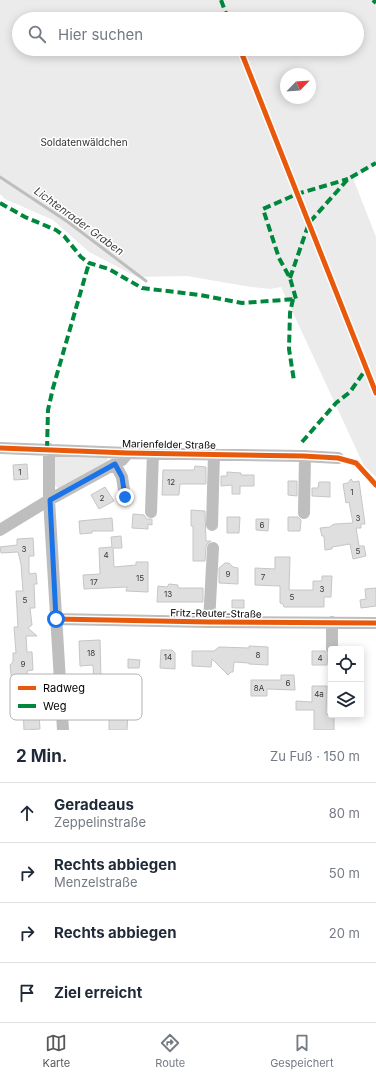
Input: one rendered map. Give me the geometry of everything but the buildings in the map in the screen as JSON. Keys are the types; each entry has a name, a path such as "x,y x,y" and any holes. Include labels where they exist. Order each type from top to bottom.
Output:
{"street":[{"name":"Marienfelder Straße","path":"0,448 128,453 306,456 338,458"},
{"path":"49,449 50,500 59,674"},
{"path":"0,530 122,460 128,453"},
{"path":"151,512 153,453"},
{"path":"212,525 214,454"},
{"path":"304,513 306,456"},
{"path":"115,464 122,477 125,497"},
{"path":"208,622 213,548"},
{"name":"Fritz-Reuter-Straße","path":"56,619 376,623"},
{"path":"332,622 332,646"},
{"path":"62,720 63,730"}],"green space":[{"name":"Soldatenwäldchen","path":"0,0 376,0 376,165 353,178 376,237 376,477 364,466 281,287 270,289 251,287 187,276 137,277 89,252 53,220 5,199 0,194"},
{"path":"54,453 106,455 109,464 61,490 54,485"}],"waterway":[{"name":"Lichtenrader Graben","path":"0,177 68,222 146,281"}],"marked path":[{"path":"221,0 225,12"},
{"path":"373,0 376,3"},
{"path":"290,278 309,223 348,179 376,163"},
{"path":"0,203 25,217 56,230 64,236 81,257 89,263 109,269 142,288 200,295 242,303 296,299 290,278 279,258 263,209 297,194 348,179"},
{"path":"47,449 48,410 89,263"},
{"path":"293,299 290,313 289,349 294,381"},
{"path":"302,442 336,403 350,392 366,369"}],"cycle path":[{"path":"243,56 376,393"},
{"path":"0,448 128,453 338,458 356,463 376,485"},
{"path":"56,619 376,623"}],"route":[{"path":"56,619 50,500 115,464 122,477 125,497"}]}
